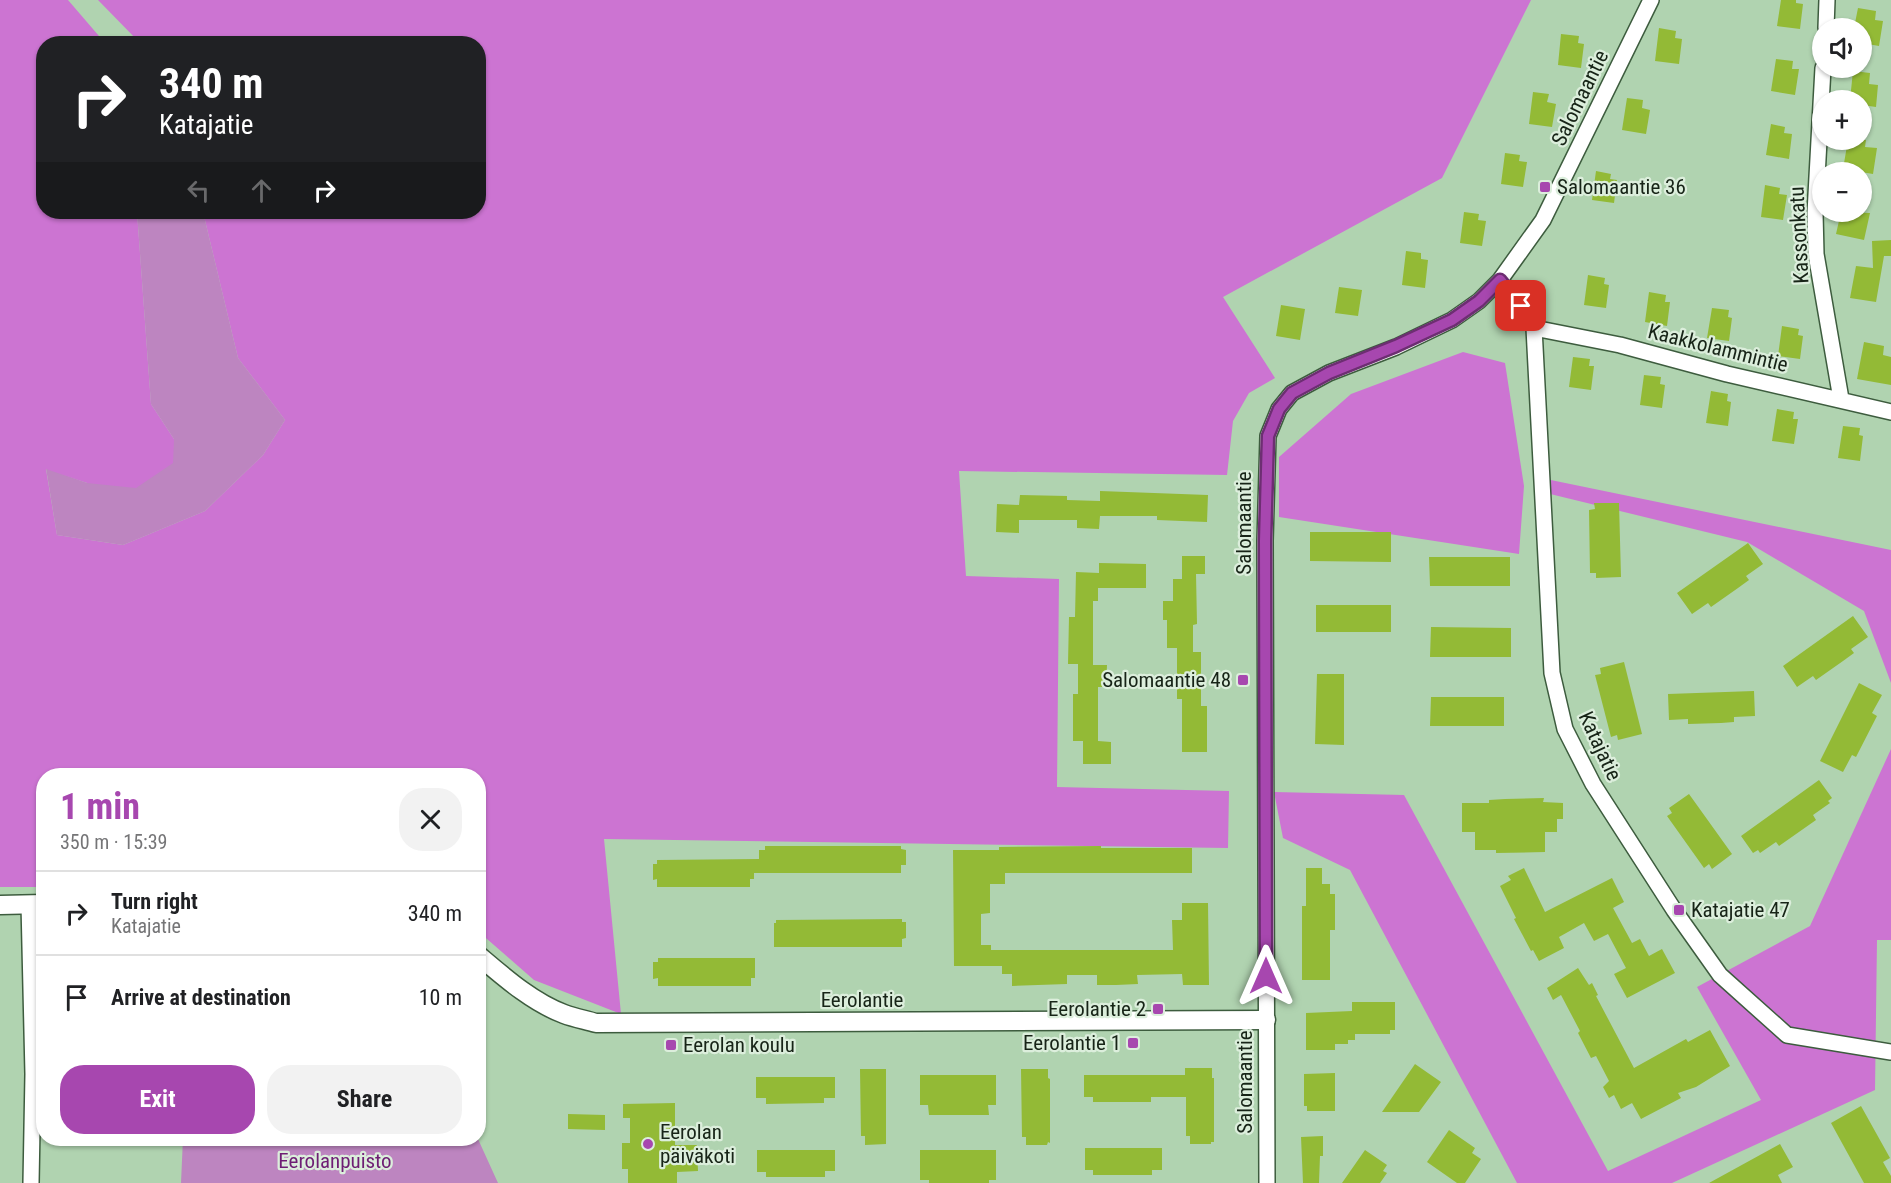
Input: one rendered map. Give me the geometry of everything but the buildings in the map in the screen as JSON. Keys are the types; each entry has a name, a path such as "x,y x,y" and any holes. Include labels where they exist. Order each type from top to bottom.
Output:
{"street":[{"name":"Salomaantie","path":"1267,1183 1265,530 1268,436 1279,409 1292,393 1329,373 1452,320 1479,301 1500,280 1543,220 1651,0"},
{"path":"1826,18 1827,0"},
{"name":"Kassonkatu","path":"1822,78 1815,213 1816,254 1841,399"},
{"name":"Katajatie","path":"1500,280 1521,306 1534,328 1552,673 1565,729 1593,784 1674,910 1720,975 1735,990 1787,1035 1891,1052"},
{"name":"Kaakkolammintie","path":"1534,328 1602,341 1727,374 1891,412"},
{"path":"0,904 36,904 31,1183"},
{"name":"Eerolantie","path":"486,962 506,979 540,1002 564,1014 596,1023 1266,1020"}],"green space":[{"path":"138,219 205,219 238,358 285,420 263,455 205,511 123,545 57,535 46,468 87,483 174,439 151,404"},
{"name":"Eerolanpuisto","path":"183,1146 481,1146 498,1183 181,1183"}],"shaded area":[{"path":"0,0 68,0 99,36 36,36 36,219 138,219 151,404 174,439 173,463 136,488 87,483 46,469 57,535 123,545 205,511 263,455 285,420 238,358 205,219 486,219 486,36 133,36 98,0 1531,0 1442,178 1223,297 1275,378 1249,393 1233,421 1227,475 959,471 966,576 1059,579 1057,787 1229,791 1228,848 604,839 621,1014 534,980 486,938 486,768 36,768 36,887 0,887"},
{"path":"1463,352 1505,363 1524,486 1519,554 1279,517 1279,457 1351,394"},
{"path":"1541,478 1891,550 1891,683 1864,611 1747,542 1542,492"},
{"path":"1891,749 1891,940 1877,940 1875,1090 1672,1183 1517,1183 1350,870 1283,838 1274,792 1404,795 1608,1171 1761,1100 1697,987 1810,926"}],"place":[{"name":"Salomaantie 36","path":"1545,187"},
{"name":"Salomaantie 48","path":"1243,680"},
{"name":"Katajatie 47","path":"1679,910"},
{"name":"Eerolantie 2","path":"1158,1009"},
{"name":"Eerolantie 1","path":"1133,1043"},
{"name":"Eerolan koulu","path":"671,1045"},
{"name":"Eerolan päiväkoti","path":"648,1144"}],"route":[{"path":"1266,976 1265,541 1268,436 1279,409 1292,393 1329,373 1452,320 1479,301 1500,280 1521,306"}]}
